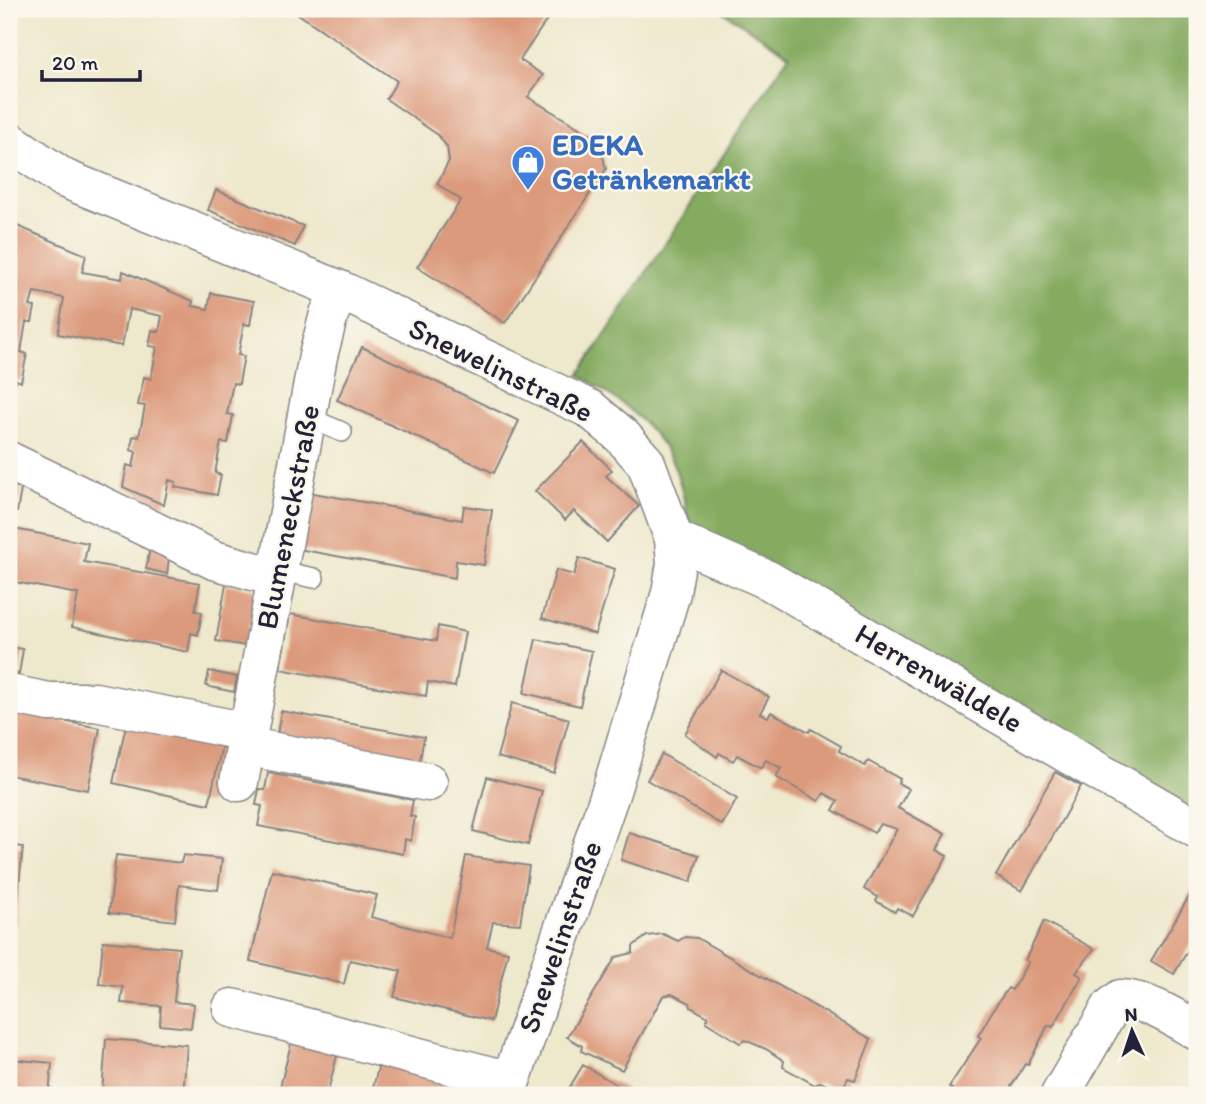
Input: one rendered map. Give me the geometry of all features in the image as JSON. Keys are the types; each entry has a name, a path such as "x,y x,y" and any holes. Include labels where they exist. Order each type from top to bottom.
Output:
{"street":[{"name":"Snewelinstraße","path":"9,141 63,178 340,290 590,409 621,435 646,464 674,540 676,563 657,642 579,888 508,1088"},
{"name":"Blumeneckstraße","path":"244,753 318,356 329,314 340,290"},
{"path":"9,461 214,560 276,573"},
{"name":"Herrenwäldele","path":"674,540 768,580 1197,829"},
{"path":"9,694 49,702 95,702 244,753 428,782"},
{"path":"1060,1095 1111,1007 1121,999 1130,999 1177,1018 1197,1031"},
{"path":"232,1008 508,1088"}],"lane":[{"path":"307,417 342,432"},
{"path":"276,573 314,579"}],"green space":[{"path":"719,9 1197,9 1197,815 692,532 678,476 662,445 631,411 579,375 789,55"}],"building":[{"path":"291,9 554,9 520,60 543,75 528,97 599,140 606,169 505,323 417,267 461,200 437,184 449,161 447,147 438,135 386,99 397,81"},
{"path":"216,190 303,226 295,246 208,210"},
{"path":"15,225 86,255 82,272 122,279 123,271 193,301 192,306 208,309 211,293 254,301 250,325 244,324 238,355 244,356 239,384 233,383 227,414 233,415 228,443 221,442 215,473 221,475 217,495 175,487 176,482 169,480 164,505 123,487 127,465 133,467 136,452 131,450 133,436 139,437 145,406 138,405 144,377 151,379 157,347 149,346 152,330 159,332 162,316 129,309 122,346 58,334 64,298 34,292 30,306 35,307 32,322 26,322 21,352 27,354 21,382 16,380 9,408 9,257"},
{"path":"362,347 519,421 494,473 337,400"},
{"path":"9,411 15,414 10,438 9,438"},
{"path":"583,442 612,470 606,476 639,506 607,542 574,511 565,520 535,491"},
{"path":"9,482 22,484 17,512 9,511"},
{"path":"308,492 462,520 464,506 492,510 484,565 456,561 455,578 298,549"},
{"path":"9,528 88,543 84,562 200,583 195,611 202,612 198,635 191,633 188,652 72,627 78,594 9,581"},
{"path":"151,542 170,550 167,574 146,569"},
{"path":"579,558 615,569 595,634 542,618 556,570 574,575"},
{"path":"226,584 256,589 246,646 216,641"},
{"path":"290,614 436,641 438,626 465,632 455,687 428,682 426,696 280,669"},
{"path":"536,639 592,651 580,706 524,693"},
{"path":"9,647 23,649 19,674 9,672"},
{"path":"721,670 769,697 760,713 768,717 771,712 809,732 811,729 841,746 839,751 865,766 868,761 900,779 898,783 909,789 898,808 945,834 936,850 947,856 913,916 897,908 895,912 876,901 878,897 864,889 897,829 880,824 874,833 833,810 838,801 824,793 819,801 776,777 781,768 766,760 761,768 737,755 733,761 719,753 717,757 685,734"},
{"path":"209,671 237,677 234,692 206,686"},
{"path":"512,703 569,719 554,773 497,757"},
{"path":"9,711 100,728 88,790 9,775"},
{"path":"281,711 424,737 419,766 276,740"},
{"path":"126,725 222,745 209,804 113,783"},
{"path":"662,754 737,799 722,825 647,780"},
{"path":"1055,772 1081,786 1022,891 996,876"},
{"path":"268,773 413,800 410,816 415,817 411,841 405,839 403,854 258,826 262,806 256,805 259,789 265,790"},
{"path":"487,777 542,791 528,845 473,831"},
{"path":"629,833 699,855 691,882 621,860"},
{"path":"9,845 23,847 15,924 9,923"},
{"path":"116,855 181,863 183,855 222,859 218,890 179,885 175,921 109,913"},
{"path":"466,856 529,866 520,924 493,922 487,947 508,952 491,1021 394,997 401,971 350,960 344,984 250,961 272,870 377,895 371,917 450,938"},
{"path":"1197,883 1197,935 1174,974 1151,961"},
{"path":"1044,921 1094,949 1076,973 1082,977 1053,1027 1048,1025 1028,1065 1025,1064 1011,1087 1014,1089 1011,1095 949,1095 952,1089 949,1087 981,1038 978,1036 993,1010 1008,988 1012,990 1028,962 1025,960"},
{"path":"663,934 678,941 685,937 697,938 871,1039 855,1080 848,1078 841,1092 820,1082 815,1085 783,1067 784,1061 766,1049 745,1040 740,1043 706,1022 708,1017 691,1007 690,1003 672,994 663,996 622,1070 581,1051 582,1046 567,1037 616,957 633,953 633,946 647,936"},
{"path":"103,941 179,948 174,1002 194,1004 191,1028 160,1025 161,1006 121,1003 123,987 99,984"},
{"path":"106,1039 187,1045 183,1095 102,1094"},
{"path":"292,1040 338,1052 327,1095 278,1095"},
{"path":"9,1059 52,1063 49,1095 9,1095"},
{"path":"380,1061 459,1082 456,1095 371,1095"},
{"path":"583,1065 634,1095 577,1095 568,1090"},
{"path":"1197,1080 1197,1095 1188,1095"}],"place":[{"name":"EDEKA Getränkemarkt","path":"528,192"}]}
